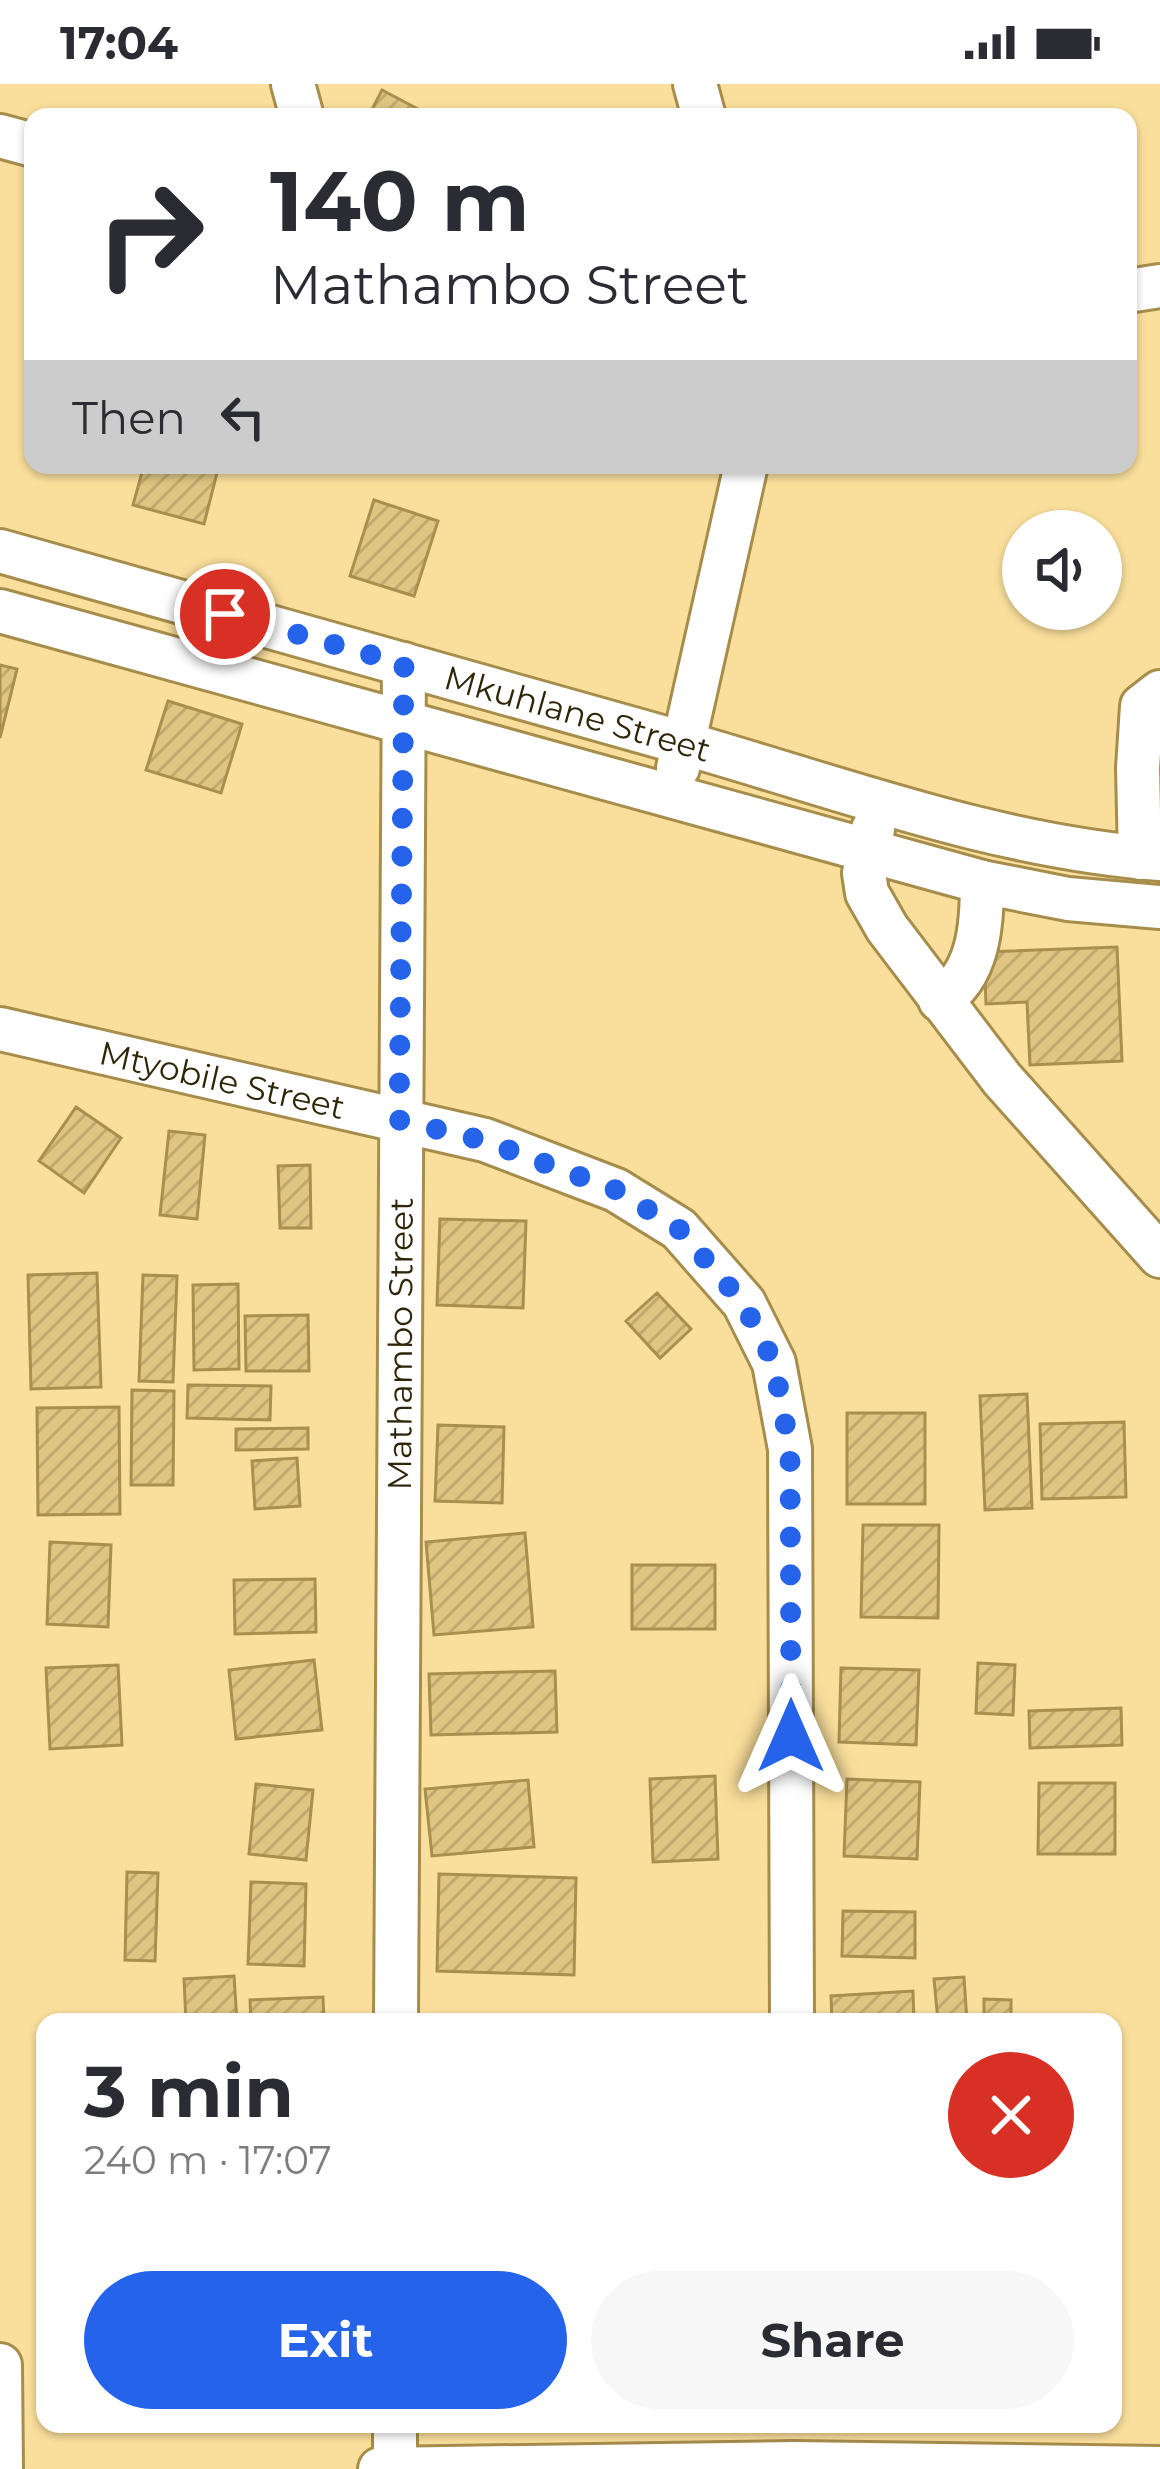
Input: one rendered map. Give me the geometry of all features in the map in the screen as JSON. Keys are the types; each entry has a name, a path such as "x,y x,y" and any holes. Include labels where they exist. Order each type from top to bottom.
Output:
{"street":[{"path":"670,799 744,474"},
{"name":"Mkuhlane Street","path":"0,551 1029,842 1150,858"},
{"name":"Mkuhlane Street","path":"0,611 982,882 1068,899 1160,907"},
{"name":"Mathambo Street","path":"396,2013 404,664"},
{"path":"1150,858 1138,768 1142,706 1160,692"},
{"path":"878,801 864,873 867,893 940,1000 1062,1150 1160,1256"},
{"path":"940,1000 956,988 972,960 982,882"},
{"name":"Mtyobile Street","path":"0,1030 485,1141 616,1190 679,1229 743,1303 774,1363 790,1450 792,2013"},
{"path":"0,2366 1,2469"},
{"path":"395,2433 395,2469"},
{"path":"380,2469 793,2452 1160,2468"}],"building":[{"path":"382,90 416,108 373,108"},
{"path":"142,474 217,474 204,524 133,505"},
{"path":"374,500 438,521 414,596 350,576"},
{"path":"0,665 17,669 0,738"},
{"path":"168,701 242,724 221,793 146,770"},
{"path":"1117,947 1122,1061 1030,1065 1027,1002 986,1004 984,952"},
{"path":"76,1107 121,1138 84,1193 39,1161"},
{"path":"169,1131 205,1135 197,1219 160,1215"},
{"path":"310,1165 311,1228 280,1228 278,1166"},
{"path":"440,1219 526,1221 523,1308 437,1305"},
{"path":"97,1273 101,1387 31,1389 28,1275"},
{"path":"143,1275 177,1276 173,1382 139,1381"},
{"path":"238,1284 239,1369 194,1370 193,1285"},
{"path":"657,1293 691,1329 660,1358 626,1321"},
{"path":"308,1315 309,1371 246,1371 245,1316"},
{"path":"188,1385 271,1386 270,1420 187,1418"},
{"path":"132,1390 174,1391 173,1485 131,1485"},
{"path":"1027,1394 1032,1508 985,1510 980,1396"},
{"path":"119,1407 120,1514 38,1515 37,1408"},
{"path":"847,1413 925,1413 925,1504 847,1504"},
{"path":"1124,1422 1126,1497 1042,1499 1040,1424"},
{"path":"438,1425 504,1427 502,1503 435,1501"},
{"path":"308,1428 308,1449 236,1450 236,1429"},
{"path":"297,1458 300,1506 255,1509 252,1461"},
{"path":"863,1525 939,1525 938,1618 861,1617"},
{"path":"525,1533 533,1627 434,1635 426,1542"},
{"path":"50,1542 111,1545 108,1627 47,1624"},
{"path":"632,1565 715,1565 715,1629 632,1629"},
{"path":"315,1579 316,1632 235,1634 234,1580"},
{"path":"314,1660 322,1730 236,1739 229,1670"},
{"path":"978,1663 1015,1665 1013,1715 976,1713"},
{"path":"118,1665 122,1745 50,1749 46,1668"},
{"path":"841,1668 919,1670 916,1745 839,1742"},
{"path":"555,1671 557,1732 431,1735 429,1674"},
{"path":"1121,1708 1122,1745 1030,1748 1029,1711"},
{"path":"715,1776 718,1859 653,1862 650,1779"},
{"path":"847,1779 920,1782 917,1859 844,1856"},
{"path":"528,1780 534,1847 432,1856 425,1789"},
{"path":"1039,1783 1115,1783 1115,1854 1038,1854"},
{"path":"256,1784 313,1790 306,1860 249,1854"},
{"path":"127,1872 158,1873 155,1961 125,1960"},
{"path":"439,1874 576,1878 574,1975 437,1971"},
{"path":"251,1882 306,1884 304,1966 248,1964"},
{"path":"843,1911 915,1912 915,1958 842,1956"},
{"path":"234,1976 236,2013 186,2013 184,1979"},
{"path":"964,1977 966,2013 937,2013 934,1979"},
{"path":"913,1991 914,2013 832,2013 831,1996"},
{"path":"323,1997 324,2013 251,2013 250,2000"},
{"path":"984,1999 1011,2000 1011,2013 984,2013"}],"route":[{"path":"225,614 404,664 399,1120 485,1141 616,1190 679,1229 743,1303 774,1363 790,1450 791,1736"}]}
